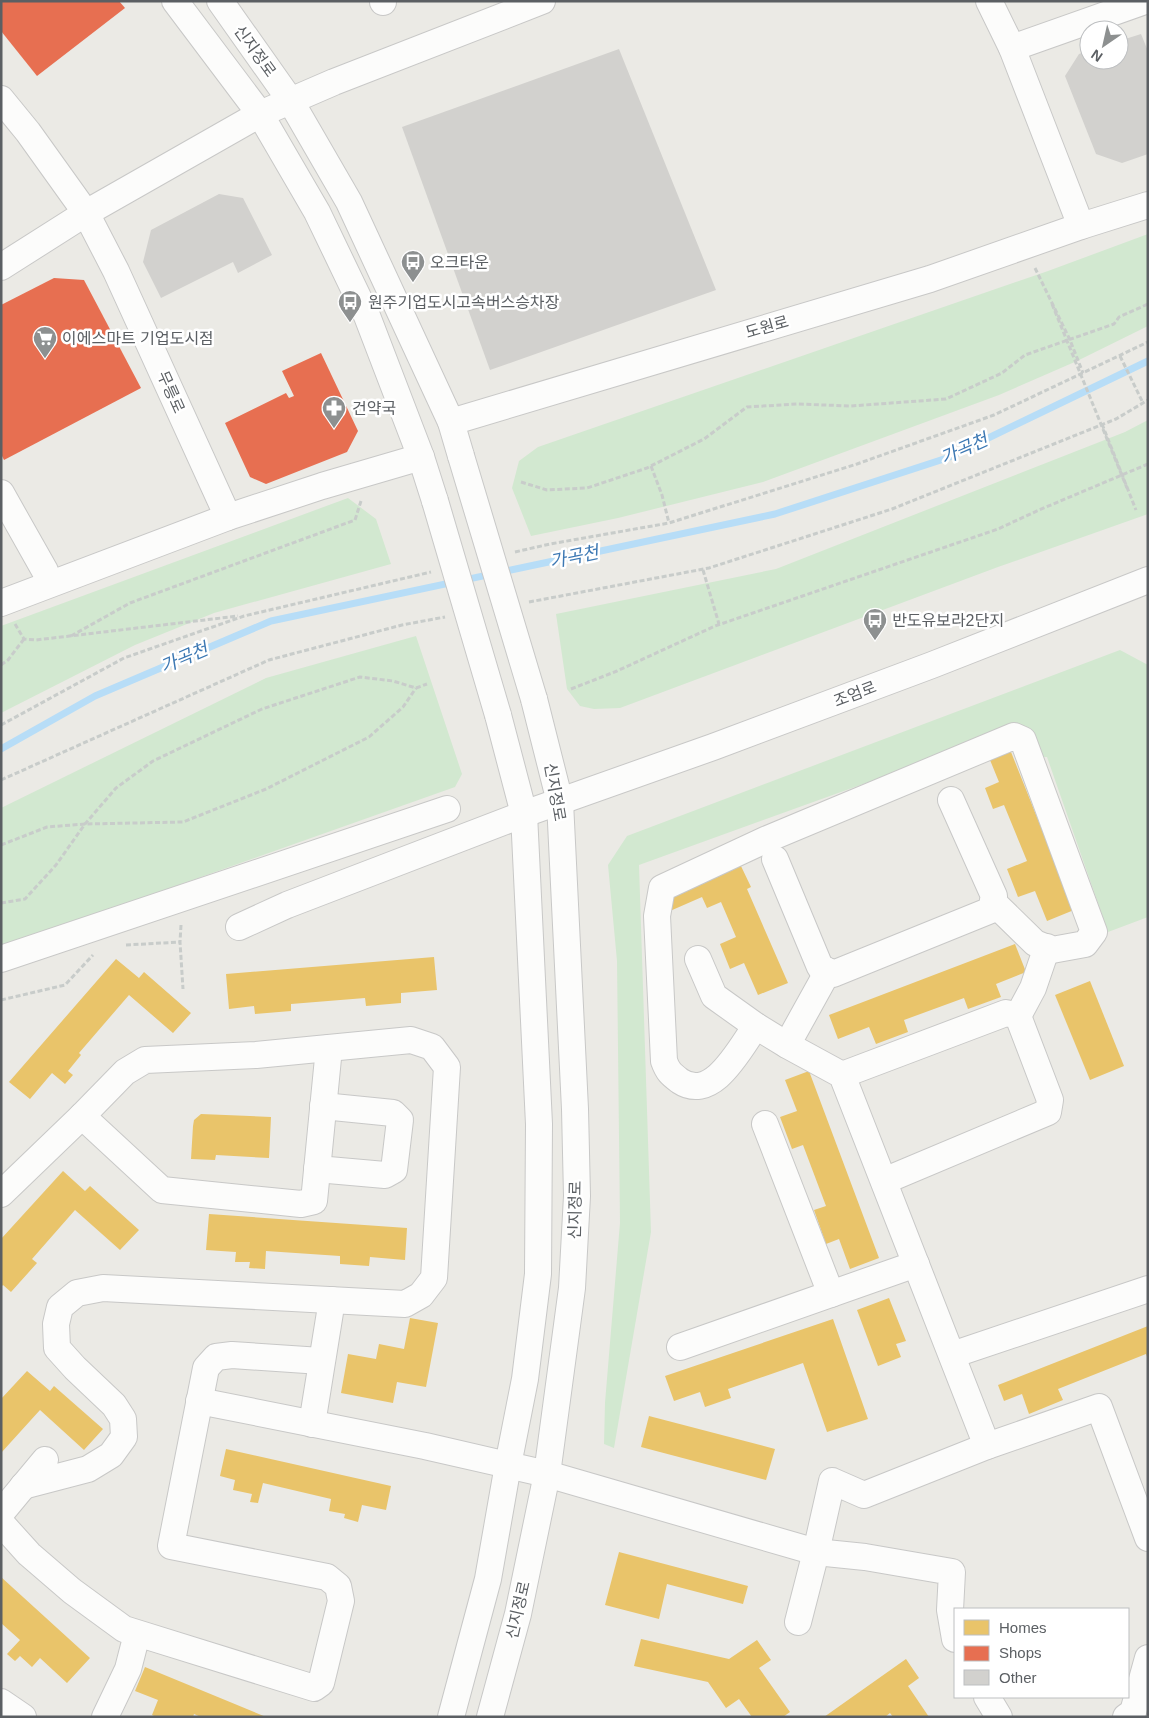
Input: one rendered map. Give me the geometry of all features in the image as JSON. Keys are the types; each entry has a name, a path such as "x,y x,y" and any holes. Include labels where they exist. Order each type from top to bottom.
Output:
{"street":[{"path":"176,1 260,114 316,212 367,316 421,457 435,501 498,714 524,814 539,1124 538,1274 525,1379 488,1579 451,1717"},
{"name":"신지정로","path":"220,1 290,100 349,202 451,422 534,699 560,802 575,1109 577,1196 572,1288 547,1474 518,1614 490,1717"},
{"path":"1,267 86,213 260,114 290,100 542,1"},
{"path":"989,1 1012,48 1081,226"},
{"path":"1012,48 1145,1"},
{"name":"무릉로","path":"1,99 28,132 86,213 116,270 228,517"},
{"name":"도원로","path":"451,422 930,279 1081,226 1148,205"},
{"path":"8,612 228,517 421,457"},
{"path":"1,493 45,571"},
{"name":"조엄로","path":"239,927 287,905 524,814 713,747 924,668 1148,580"},
{"path":"756,1026 724,1072 713,1081 701,1087 688,1086 668,1072 664,1061 657,916 662,888 766,840 1014,736 1023,740 1094,932 1085,944 1052,950 1035,942 992,902"},
{"path":"775,860 820,967 832,974 990,910 994,896 951,800"},
{"path":"1,959 447,809"},
{"path":"884,1181 1048,1112 1050,1100 1018,1016 1033,988 1047,947"},
{"path":"698,959 714,996 756,1026 842,1075 987,1446"},
{"path":"787,1045 828,971"},
{"path":"842,1075 1006,1013 1018,1016"},
{"path":"1,1194 125,1072 145,1060 256,1055 411,1040 432,1047 447,1067 434,1278 421,1295 405,1304 103,1288 77,1293 60,1307 56,1324 57,1348 114,1405 123,1419 124,1437 111,1456 88,1469 23,1486"},
{"path":"82,1116 162,1190 301,1204 314,1201 330,1048"},
{"path":"317,1169 385,1176 394,1170 400,1120 393,1113 323,1106"},
{"path":"764,1124 831,1294"},
{"path":"680,1347 916,1264"},
{"path":"952,1355 1148,1289"},
{"path":"312,1424 332,1300"},
{"path":"1,1523 29,1554 72,1591 124,1629 314,1688 321,1683 341,1600 338,1586 327,1577 171,1546 206,1368 216,1357 232,1355 321,1361"},
{"path":"199,1401 425,1446 547,1474 816,1552 865,1557 952,1572 950,1610 954,1633"},
{"path":"798,1622 832,1481 864,1495 987,1446 1098,1407 1148,1538"},
{"path":"1,1513 45,1460"},
{"path":"105,1717 128,1669 137,1634"},
{"path":"1126,1717 1133,1712 1148,1658"},
{"path":"988,1698 999,1717"},
{"path":"1,1702 23,1717"}],"path":[{"path":"1033,262 1136,510"},
{"path":"1052,304 1070,340 1083,373"},
{"path":"521,482 547,490 587,488 651,466 704,438 747,407 797,404 851,406 946,399 1002,373 1025,355 1114,324 1119,317 1148,304"},
{"path":"512,553 550,544 669,523 857,464 994,415 1148,342"},
{"path":"1120,356 1143,403"},
{"path":"523,603 703,570 892,509 1116,419 1148,400"},
{"path":"1102,424 1127,488"},
{"path":"571,689 617,671 719,624 998,529 1148,464"},
{"path":"651,466 662,495 669,523"},
{"path":"71,636 130,603 355,520 363,495"},
{"path":"703,570 719,624"},
{"path":"1,725 124,658 244,616 435,571"},
{"path":"8,612 24,640"},
{"path":"24,640 244,616"},
{"path":"1,780 269,660 402,625 448,617"},
{"path":"1,665 8,660 24,640"},
{"path":"1,903 25,899 56,865 85,824 116,788 153,761 262,709 360,677 393,681 416,688"},
{"path":"1,845 47,827 85,824 183,822 266,789 369,738 403,707 416,688 427,684"},
{"path":"182,898 180,942 183,989"},
{"path":"121,945 180,942"},
{"path":"1,1000 65,985 96,953"}],"green space":[{"path":"1148,234 1148,326 1077,361 999,395 763,482 618,518 531,536 512,488 519,461 538,447 1048,271"},
{"path":"1148,420 1148,514 998,567 620,708 594,709 580,706 567,689 556,614 776,569 1125,432"},
{"path":"348,498 376,519 391,564 214,613 135,645 1,713 1,626"},
{"path":"416,636 462,774 455,787 1,948 1,808 266,678"},
{"path":"1120,650 1148,665 1148,917 1108,932 1047,757 1036,754 1031,730 1021,727 639,865 651,1232 614,1448 604,1444 605,1403 620,1223 617,961 608,865 627,836"}],"building: Homes":[{"path":"1011,752 1074,910 1047,921 1035,891 1018,897 1007,869 1027,861 1004,805 993,809 985,788 999,782 990,760"},
{"path":"740,864 751,887 747,889 788,983 758,995 744,963 730,969 720,944 736,937 721,902 707,908 702,897 670,911 664,897"},
{"path":"1015,944 1026,972 996,984 1001,997 968,1009 964,998 904,1020 908,1032 876,1044 869,1027 838,1039 829,1015"},
{"path":"434,957 437,990 401,993 401,1003 366,1006 365,998 291,1004 291,1011 255,1014 254,1006 229,1009 226,974"},
{"path":"116,959 139,978 144,972 191,1013 173,1033 129,995 79,1053 81,1055 68,1071 73,1075 65,1084 52,1073 30,1099 9,1082"},
{"path":"1090,981 1124,1066 1090,1080 1055,995"},
{"path":"809,1071 879,1258 850,1269 839,1239 826,1244 814,1210 826,1206 803,1145 792,1149 780,1117 797,1111 785,1080"},
{"path":"201,1114 271,1117 269,1158 216,1155 215,1160 191,1159 194,1120"},
{"path":"63,1171 85,1191 90,1186 139,1230 120,1250 75,1210 32,1259 37,1263 11,1292 3,1285 1,1287 1,1239"},
{"path":"209,1214 407,1228 405,1260 370,1257 369,1266 340,1264 340,1256 266,1251 265,1269 249,1268 250,1262 235,1262 236,1252 206,1250"},
{"path":"889,1298 906,1341 896,1344 901,1357 878,1366 857,1310"},
{"path":"410,1318 438,1323 426,1387 397,1382 393,1403 341,1393 348,1354 376,1359 379,1344 404,1349"},
{"path":"833,1319 868,1419 827,1432 803,1363 728,1389 731,1398 705,1407 700,1392 674,1401 665,1376"},
{"path":"1148,1326 1148,1359 1146,1354 1058,1389 1063,1400 1029,1414 1022,1394 1004,1401 998,1385"},
{"path":"27,1371 50,1391 54,1386 103,1429 84,1450 40,1410 1,1453 1,1399"},
{"path":"649,1416 775,1449 766,1480 641,1447"},
{"path":"226,1449 391,1486 386,1510 362,1505 358,1522 344,1518 345,1514 329,1511 331,1499 263,1483 258,1503 250,1502 252,1494 233,1490 235,1480 220,1476"},
{"path":"619,1552 748,1586 743,1604 667,1584 659,1619 605,1605"},
{"path":"1,1577 90,1658 67,1683 40,1658 32,1667 20,1656 15,1661 7,1654 20,1640 1,1623"},
{"path":"641,1639 729,1659 757,1640 771,1660 759,1668 790,1712 783,1717 752,1717 739,1699 726,1708 708,1682 634,1666"},
{"path":"906,1659 919,1678 908,1686 929,1717 893,1717 890,1713 885,1717 824,1717"},
{"path":"145,1667 266,1717 201,1717 194,1714 193,1717 156,1717 152,1715 158,1700 135,1691"}],"building: Shops":[{"path":"1,1 119,1 125,8 37,76 1,31"},
{"path":"54,278 84,280 141,388 4,460 1,454 1,305"},
{"path":"321,353 358,431 347,452 266,484 250,477 225,423 286,393 289,398 294,396 282,371"}],"building: Other":[{"path":"1141,34 1148,51 1148,154 1122,163 1096,154 1065,76 1079,54 1079,70 1129,70 1129,38"},
{"path":"619,49 716,290 490,370 402,127"},
{"path":"219,194 243,198 272,255 238,273 233,262 161,298 143,262 151,230"}],"waterway":[{"name":"가곡천","path":"1,749 95,696 271,621 775,514 947,458 1148,361"}],"place":[{"name":"오크타운","path":"413,283"},
{"name":"원주기업도시고속버스승차장","path":"350,323"},
{"name":"이에스마트 기업도시점","path":"45,359"},
{"name":"건약국","path":"334,429"},
{"name":"반도유보라2단지","path":"875,641"}]}
